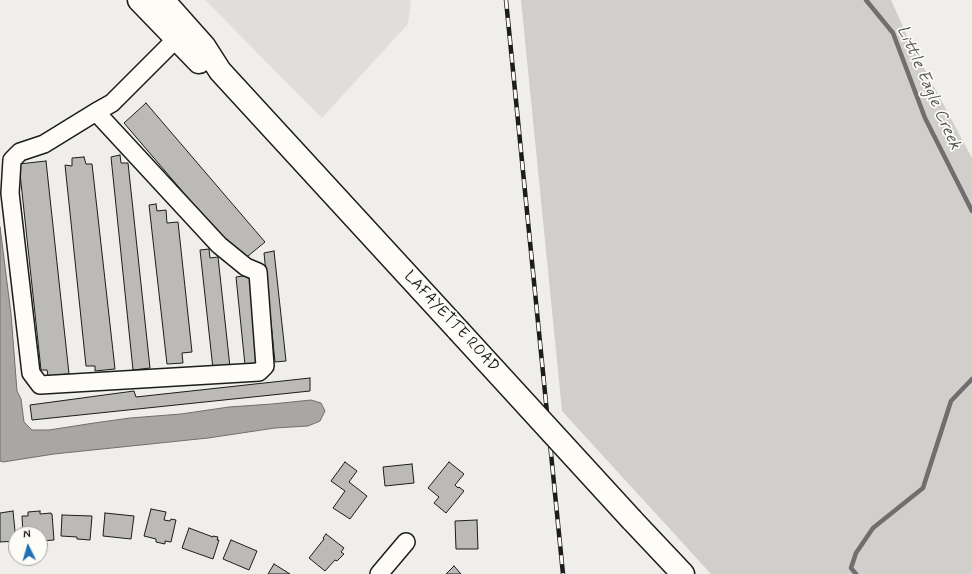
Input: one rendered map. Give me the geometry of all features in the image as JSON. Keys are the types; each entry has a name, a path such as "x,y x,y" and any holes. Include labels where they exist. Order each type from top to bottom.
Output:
{"main road":[{"name":"LAFAYETTE ROAD","path":"139,0 207,70 220,71"},
{"name":"LAFAYETTE ROAD","path":"163,0 204,46 220,71 682,574"}],"street":[{"path":"96,112 219,245 246,267 258,272 265,366 259,372 62,385 40,385 31,373 10,193 12,160 20,152 44,144 96,112 112,103 176,39"},
{"path":"379,574 406,542"}],"shaded area":[{"path":"205,0 411,0 408,24 322,118"},
{"path":"521,0 891,0 907,36 972,158 972,574 711,574 562,411"},
{"path":"0,227 11,314 17,391 21,399 24,422 32,430 49,430 130,418 311,400 321,403 325,411 320,421 308,426 275,428 208,438 54,454 3,462 0,461"}],"building":[{"path":"146,103 265,242 242,261 124,123"},
{"path":"120,155 121,163 128,163 150,368 133,370 111,157"},
{"path":"84,157 86,164 92,164 115,369 95,371 95,366 86,366 65,165 72,166 72,158"},
{"path":"46,161 69,374 48,376 47,370 41,370 19,164"},
{"path":"156,204 157,211 166,210 167,223 178,222 192,352 182,353 183,363 167,364 149,205"},
{"path":"209,249 210,258 218,257 230,367 213,369 200,250"},
{"path":"274,251 286,361 275,362 264,253"},
{"path":"250,275 258,363 245,365 236,277"},
{"path":"310,378 310,391 32,420 30,405 134,391 136,397"},
{"path":"345,462 357,471 349,482 367,496 350,519 333,508 345,491 331,481"},
{"path":"449,462 464,474 455,485 464,491 446,513 434,503 439,497 428,488"},
{"path":"412,464 414,483 385,486 383,467"},
{"path":"151,509 166,512 164,520 176,520 171,542 165,541 165,544 156,542 156,539 144,536"},
{"path":"13,511 14,526 8,526 8,542 0,542 0,513"},
{"path":"40,511 40,514 52,514 54,540 48,540 48,526 23,526 22,516 28,516 28,512"},
{"path":"105,513 134,516 131,539 103,536"},
{"path":"62,515 92,516 90,540 61,536"},
{"path":"477,520 478,549 456,549 455,521"},
{"path":"189,528 213,537 218,537 217,540 219,540 213,559 182,548"},
{"path":"326,534 344,548 341,552 344,554 337,561 335,560 325,571 309,558 324,539 323,538"},
{"path":"231,540 257,551 249,570 223,559"},
{"path":"274,564 290,574 268,574"},
{"path":"454,566 461,574 446,574"}],"waterway":[{"name":"Little Eagle Creek","path":"866,0 893,33 925,118 972,211"},
{"name":"Little Eagle Creek","path":"856,574 851,568 856,553 873,528 923,488 951,401 972,379"}],"railway":[{"path":"506,0 563,574"}]}
